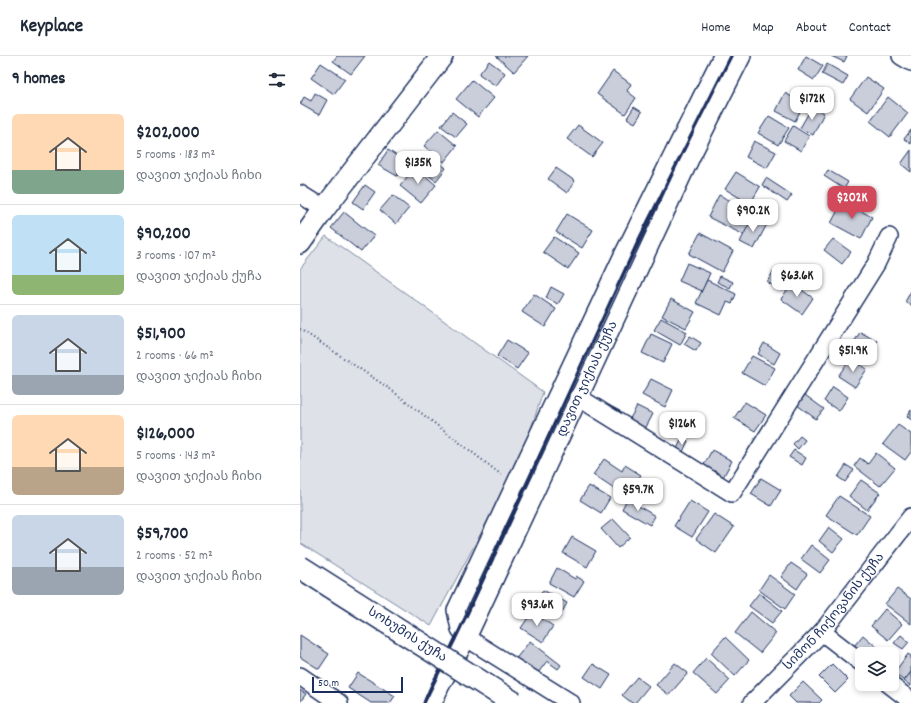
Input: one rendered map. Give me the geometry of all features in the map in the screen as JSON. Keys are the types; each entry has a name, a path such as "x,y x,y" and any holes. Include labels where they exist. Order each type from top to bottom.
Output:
{"highway":[{"name":"სოხუმის ქუჩა","path":"300,567 514,703"}],"main road":[{"path":"300,242 442,56"}],"street":[{"name":"დავით ჯიქიას ქუჩა","path":"467,638 460,629 456,610 622,257 722,56"},
{"name":"დავით ჯიქიას ქუჩა","path":"433,703 440,687 467,638 692,155 742,56"},
{"path":"901,56 911,62"},
{"path":"300,194 324,210"},
{"path":"578,397 732,493 876,264 889,237"},
{"name":"სიმონ ჩიქოვანის ქუჩა","path":"752,703 822,632 911,517"},
{"path":"822,632 855,658"},
{"path":"467,638 571,703"},
{"path":"300,676 339,703"},
{"path":"898,691 911,701"}],"path":[{"path":"300,329 390,389 514,485"}],"shaded area":[{"path":"326,236 543,392 525,447 431,626 300,543 300,269"}],"building":[{"path":"337,56 365,56 351,74 333,61"},
{"path":"496,56 528,56 514,72"},
{"path":"806,56 823,66 814,80 798,70"},
{"path":"831,56 847,56 844,62"},
{"path":"489,61 505,73 496,86 479,74"},
{"path":"321,63 345,79 334,94 311,78"},
{"path":"827,64 848,76 843,85 822,74"},
{"path":"613,71 631,84 627,91 636,98 625,114 597,94"},
{"path":"866,77 884,89 868,112 850,99"},
{"path":"472,80 494,98 478,117 456,99"},
{"path":"315,93 327,100 319,115 300,104 304,97 311,101"},
{"path":"785,93 804,104 795,121 776,111"},
{"path":"888,97 908,113 890,137 870,121"},
{"path":"634,107 642,112 635,123 627,118"},
{"path":"812,107 824,113 813,135 800,128"},
{"path":"452,112 467,124 456,137 441,126"},
{"path":"769,116 789,128 778,145 758,133"},
{"path":"578,125 603,143 592,157 567,139"},
{"path":"793,126 809,136 801,151 784,141"},
{"path":"438,130 457,146 444,162 424,146"},
{"path":"911,130 911,144 904,139"},
{"path":"754,141 776,152 767,168 746,157"},
{"path":"388,150 406,162 397,176 378,165"},
{"path":"911,150 911,172 901,164"},
{"path":"428,154 446,168 436,181 418,167"},
{"path":"415,167 436,185 421,203 400,186"},
{"path":"556,168 575,181 567,193 548,179"},
{"path":"828,170 848,182 844,189 824,176"},
{"path":"736,172 760,187 750,204 725,189"},
{"path":"766,178 792,195 787,202 762,185"},
{"path":"365,185 375,192 363,209 353,202"},
{"path":"393,195 409,208 396,224 380,210"},
{"path":"719,195 755,213 744,235 708,217"},
{"path":"843,201 872,217 861,239 831,223"},
{"path":"344,212 374,236 361,252 331,228"},
{"path":"567,214 593,230 582,248 556,232"},
{"path":"753,216 767,224 754,249 740,242"},
{"path":"700,233 733,251 722,272 689,254"},
{"path":"554,237 579,253 568,269 543,252"},
{"path":"833,239 851,252 842,264 824,250"},
{"path":"687,263 710,273 702,291 679,281"},
{"path":"773,272 788,281 782,291 767,282"},
{"path":"720,276 733,282 730,288 717,282"},
{"path":"707,280 736,294 732,304 727,302 721,315 696,303"},
{"path":"792,283 813,298 802,314 781,299"},
{"path":"551,287 564,294 558,304 546,298"},
{"path":"911,291 911,305 905,302"},
{"path":"534,294 556,309 545,327 522,312"},
{"path":"671,299 695,312 686,328 662,316"},
{"path":"661,318 687,332 680,345 654,330"},
{"path":"860,332 877,341 868,356 852,346"},
{"path":"651,334 672,344 663,363 642,353"},
{"path":"690,336 701,343 696,351 684,344"},
{"path":"507,340 528,353 517,369 497,356"},
{"path":"764,343 780,353 774,364 758,354"},
{"path":"752,356 775,368 765,386 742,373"},
{"path":"851,358 867,369 855,387 838,376"},
{"path":"651,379 673,390 665,407 642,395"},
{"path":"833,387 848,397 839,411 824,401"},
{"path":"805,395 824,409 816,419 797,405"},
{"path":"745,402 766,415 755,431 734,418"},
{"path":"610,406 620,411 617,417 607,412"},
{"path":"637,406 653,414 644,431 628,422"},
{"path":"911,410 911,420 907,416"},
{"path":"898,425 911,434 911,452 905,460 883,444"},
{"path":"800,436 805,440 798,449 793,444"},
{"path":"682,438 688,441 682,454 676,451"},
{"path":"712,450 732,461 722,479 702,468"},
{"path":"794,450 806,458 802,465 789,457"},
{"path":"876,453 895,468 880,486 854,466 860,458 868,464"},
{"path":"604,459 622,471 625,465 641,475 626,497 593,475"},
{"path":"846,465 854,470 845,482 838,477"},
{"path":"761,478 781,490 771,506 751,494"},
{"path":"861,480 880,493 867,510 849,496"},
{"path":"589,486 610,498 601,513 580,500"},
{"path":"839,496 870,516 857,535 826,515"},
{"path":"627,499 655,516 650,525 622,509"},
{"path":"690,501 708,512 692,537 674,526"},
{"path":"714,514 734,527 716,553 696,539"},
{"path":"613,519 630,537 618,548 601,529"},
{"path":"829,527 844,539 833,552 819,541"},
{"path":"572,537 596,551 587,567 563,553"},
{"path":"811,545 830,560 820,573 801,559"},
{"path":"791,563 807,574 797,589 781,577"},
{"path":"557,568 575,579 576,576 584,581 574,597 549,583"},
{"path":"769,575 795,594 785,609 759,590"},
{"path":"897,589 911,599 911,624 885,604"},
{"path":"543,590 567,603 559,618 535,605"},
{"path":"759,593 782,611 772,623 749,606"},
{"path":"885,609 902,624 888,640 871,626"},
{"path":"532,612 553,626 543,642 521,628"},
{"path":"751,612 776,633 760,653 735,633"},
{"path":"300,635 329,654 319,669 300,657"},
{"path":"863,635 877,647 855,647 855,652 850,651"},
{"path":"901,635 909,642 903,649 894,643"},
{"path":"725,637 749,660 735,676 711,653"},
{"path":"530,641 561,665 558,669 547,661 535,677 514,661"},
{"path":"908,654 911,656 911,672 904,681 899,677 899,666"},
{"path":"706,658 730,680 717,694 693,673"},
{"path":"675,663 688,673 669,695 656,685"},
{"path":"593,664 611,675 602,689 584,677"},
{"path":"832,664 848,680 835,693 819,677"},
{"path":"911,672 911,686 904,681"},
{"path":"358,673 395,696 390,703 371,703 348,688"},
{"path":"637,677 649,686 635,703 632,703 622,695"},
{"path":"803,682 822,700 819,703 796,703 789,696"},
{"path":"300,690 306,694 300,702"}],"railway":[{"path":"424,703 460,629 640,237 731,56"}]}
